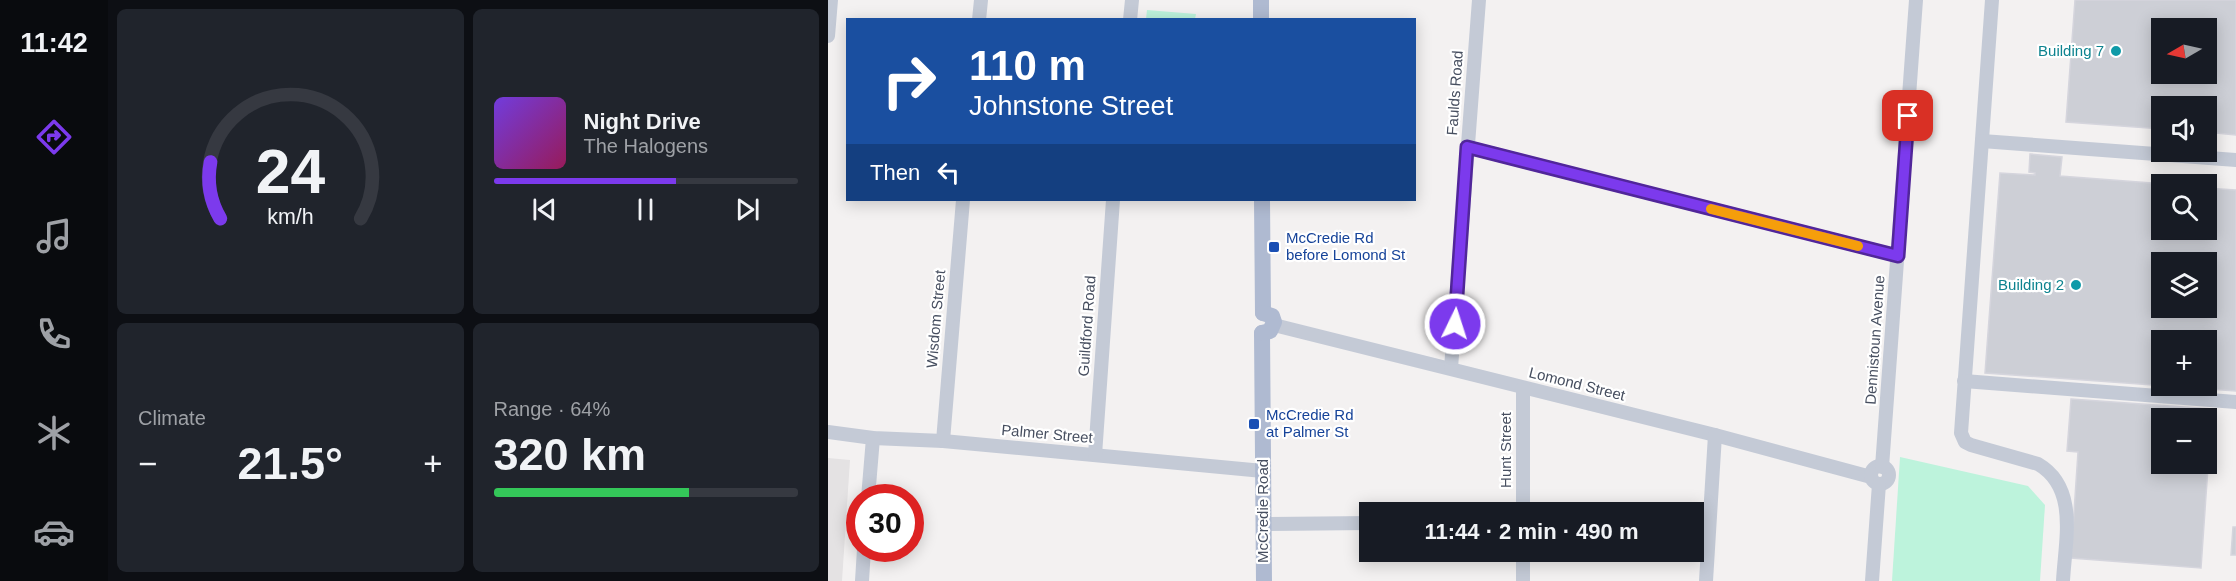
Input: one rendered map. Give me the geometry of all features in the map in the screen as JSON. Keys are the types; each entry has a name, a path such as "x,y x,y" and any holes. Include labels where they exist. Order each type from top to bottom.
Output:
{"main road":[{"path":"1261,0 1261,18"},
{"name":"McCredie Road","path":"1262,201 1266,324 1263,471 1264,581"}],"street":[{"path":"828,36 831,0"},
{"path":"980,18 981,0"},
{"path":"1130,18 1132,0"},
{"name":"Faulds Road","path":"1451,368 1479,0"},
{"name":"Dennistoun Avenue","path":"1875,480 1874,468 1882,466 1916,0"},
{"path":"1992,0 1964,381 1962,438 1971,445 2038,464 2053,475 2063,491 2067,518 2063,581"},
{"path":"1982,141 2236,160"},
{"path":"1467,147 1898,256"},
{"name":"Wisdom Street","path":"943,441 963,201"},
{"name":"Guildford Road","path":"1095,455 1113,201"},
{"name":"Lomond Street","path":"1266,324 1715,435 1875,480"},
{"path":"1964,381 2236,402"},
{"name":"Hunt Street","path":"1523,388 1523,502"},
{"name":"Palmer Street","path":"828,432 873,438 943,441 1263,471"},
{"path":"1706,581 1715,435"},
{"path":"869,484 873,438"},
{"path":"1872,581 1875,480"},
{"path":"1264,524 1359,523"},
{"path":"862,581 863,562"},
{"path":"1522,581 1523,562"}],"shaded area":[{"path":"828,458 850,460 848,484 846,484 842,581 828,581"}],"green space":[{"path":"1147,10 1196,14 1195,18 1146,18"},
{"path":"1900,457 2028,486 2045,505 2040,581 1892,581"}],"building":[{"name":"Building 7","path":"2075,0 2236,0 2236,135 2217,133 2217,96 2151,96 2151,128 2066,122"},
{"name":"Building 2","path":"2030,154 2062,157 2060,176 2151,183 2151,240 2217,240 2217,189 2236,190 2236,391 2217,390 2217,330 2151,330 2151,385 1985,373 2000,173 2035,175 2029,172"},
{"path":"2071,399 2198,408 2151,408 2151,474 2208,474 2201,568 2071,558 2078,452 2067,451"},
{"path":"2233,527 2236,527 2236,555 2231,555"}],"slow traffic":[{"path":"1711,209 1858,246"}],"place":[{"name":"Building 7","path":"2116,51"},
{"name":"McCredie Rd before Lomond St","path":"1274,247"},
{"name":"Building 2","path":"2076,285"},
{"name":"McCredie Rd at Palmer St","path":"1254,424"}],"route":[{"path":"1455,324 1467,147 1898,256 1908,116"}]}
